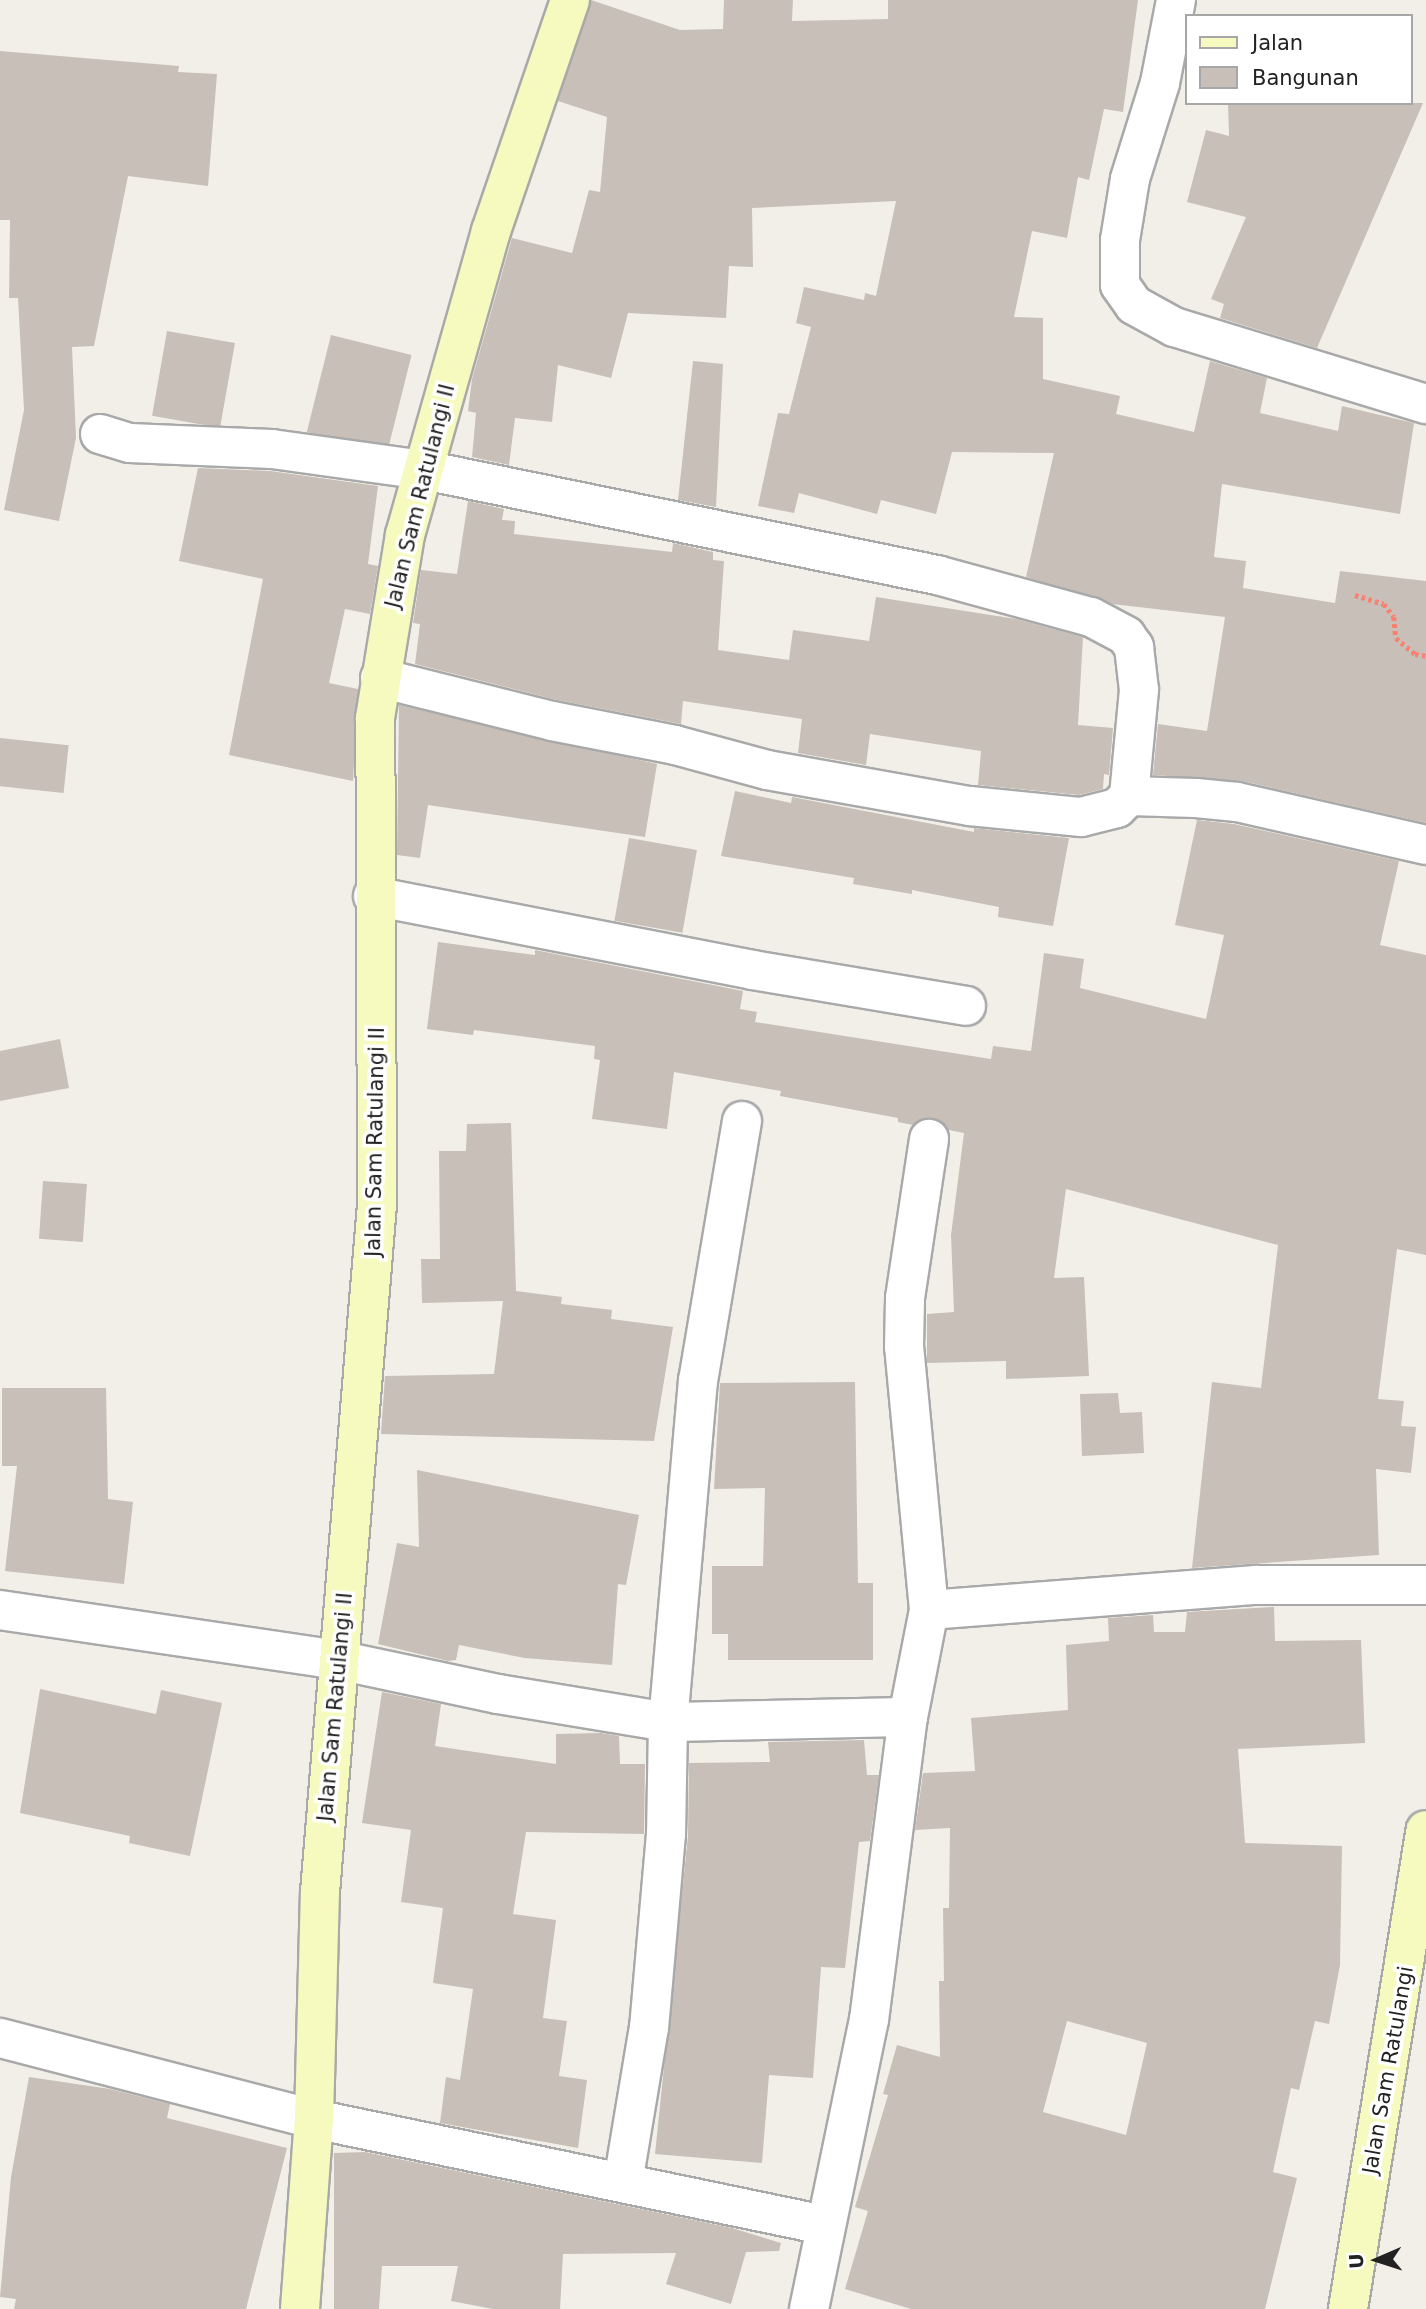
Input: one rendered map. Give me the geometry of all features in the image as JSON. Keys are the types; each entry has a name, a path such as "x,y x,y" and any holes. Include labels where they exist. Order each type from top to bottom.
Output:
{"street":[{"name":"Jalan Sam Ratulangi II","path":"300,2309 314,2119 320,1892 377,1205 378,988 373,896 373,774 380,678 393,583 491,230 570,0"},
{"path":"1175,0 1160,83 1130,179 1120,240 1120,285 1134,305 1174,327 1426,404"},
{"path":"100,434 130,443 272,449 424,470 937,575 1111,626 1134,648 1138,679 1129,796 1117,808 1081,817 970,806 767,770 675,745 552,721 380,678"},
{"path":"1129,796 1237,802 1426,845"},
{"path":"373,896 752,970 966,1006"},
{"path":"623,2182 649,2027 666,1834 668,1722 698,1380 742,1121"},
{"path":"809,2309 824,2225 869,2020 908,1717 929,1610 904,1348 905,1298 929,1139"},
{"path":"929,1610 1256,1585 1426,1586"},
{"path":"0,1611 338,1660 498,1694 668,1722 908,1717"},
{"name":"Jalan Sam Ratulangi","path":"1348,2309 1426,1830"},
{"path":"0,2038 314,2119 824,2225"}],"path":[{"path":"1356,595 1384,604 1394,617 1396,638 1415,654 1426,656"}],"building":[{"path":"591,0 680,30 723,29 724,0 793,0 792,21 888,19 888,0 1138,0 1123,112 1104,109 1089,180 1078,177 1067,238 1032,231 1014,317 1043,318 1043,379 1120,396 1116,414 1194,432 1210,361 1267,378 1260,413 1338,431 1342,406 1414,423 1400,514 1222,484 1214,557 1246,561 1243,588 1335,603 1340,571 1426,581 1426,823 1242,781 1153,775 1158,724 1207,731 1225,617 1112,604 1026,577 1054,453 952,452 936,514 881,500 877,514 799,493 794,513 758,506 778,413 789,414 811,327 796,323 804,287 864,300 865,293 876,296 896,201 752,208 753,267 729,266 726,318 628,313 611,378 558,365 552,422 515,418 509,465 472,457 476,413 468,411 472,379 512,238 572,253 589,190 600,192 607,117 558,101"},
{"path":"0,51 179,66 178,72 217,74 208,186 128,176 94,346 72,347 76,438 59,521 4,510 24,410 18,298 9,298 10,220 0,220"},
{"path":"1423,103 1317,348 1220,318 1224,304 1211,299 1246,217 1187,202 1206,130 1229,136 1228,105"},
{"path":"167,331 235,343 220,428 152,416"},
{"path":"331,335 412,355 387,452 307,432"},
{"path":"693,361 723,364 716,507 678,500"},
{"path":"198,468 270,471 378,486 368,564 378,566 370,614 345,609 329,683 358,689 353,781 229,755 263,579 179,561"},
{"path":"468,501 504,509 502,520 515,521 514,534 672,552 673,543 713,552 713,560 724,561 718,650 789,660 793,630 869,641 876,597 1016,619 1083,637 1078,725 1113,728 1109,775 1104,774 1103,789 1079,795 978,785 981,751 870,734 866,765 798,753 802,719 683,701 681,724 557,700 415,664 420,624 413,623 421,570 457,574"},
{"path":"399,705 657,764 645,837 428,805 420,858 397,855"},
{"path":"0,738 69,745 64,793 0,786"},
{"path":"735,791 791,803 792,797 974,832 974,828 1069,838 1053,926 998,917 999,907 912,890 912,894 853,884 854,878 721,856"},
{"path":"1197,820 1234,824 1399,861 1380,945 1426,955 1426,1255 1397,1249 1378,1399 1404,1401 1401,1426 1416,1427 1411,1473 1376,1469 1379,1555 1192,1568 1212,1382 1261,1388 1278,1245 1066,1189 1054,1278 1084,1277 1089,1376 1006,1379 1006,1361 927,1363 927,1314 954,1312 951,1235 964,1133 949,1130 933,1118 913,1125 898,1122 898,1118 780,1096 781,1091 674,1072 667,1129 592,1119 600,1060 594,1059 595,1046 474,1030 473,1035 427,1029 438,942 535,955 535,950 743,991 740,1009 757,1012 755,1022 991,1059 993,1046 1031,1051 1044,953 1084,959 1080,988 1206,1019 1224,935 1175,925"},
{"path":"629,838 697,850 682,933 614,921"},
{"path":"60,1039 69,1088 0,1101 0,1051"},
{"path":"511,1123 516,1291 562,1297 561,1304 612,1310 611,1319 673,1327 654,1441 381,1434 385,1376 494,1374 503,1301 422,1303 421,1259 440,1259 439,1151 466,1151 467,1124"},
{"path":"43,1181 87,1184 83,1242 39,1239"},
{"path":"855,1382 858,1583 873,1583 873,1660 728,1660 728,1634 712,1634 712,1566 763,1566 765,1488 714,1489 720,1383"},
{"path":"2,1388 106,1388 108,1499 133,1502 124,1584 5,1571 17,1466 2,1466"},
{"path":"1118,1393 1120,1413 1142,1412 1144,1453 1082,1456 1080,1394"},
{"path":"417,1470 639,1515 626,1585 618,1584 612,1665 525,1658 459,1645 456,1660 448,1661 378,1644 397,1543 419,1547"},
{"path":"1274,1607 1275,1641 1361,1640 1365,1743 1238,1749 1245,1843 1342,1846 1340,1965 1329,2024 1315,2021 1299,2090 1291,2088 1273,2172 1297,2178 1265,2309 911,2309 845,2289 868,2211 855,2207 888,2095 883,2094 897,2045 940,2057 939,1981 944,1981 943,1908 949,1908 950,1828 915,1830 923,1773 975,1771 971,1718 1068,1710 1066,1645 1109,1641 1108,1618 1153,1615 1154,1632 1185,1632 1187,1612","holes":["1067,2021 1147,2043 1126,2135 1043,2112"]},
{"path":"40,1689 156,1714 161,1690 222,1703 190,1856 129,1843 130,1836 20,1813"},
{"path":"382,1692 441,1704 435,1746 556,1764 556,1734 601,1733 619,1736 620,1764 645,1764 644,1834 526,1832 513,1914 556,1920 543,2018 567,2021 559,2076 587,2080 578,2148 440,2123 446,2077 460,2080 473,1989 433,1983 443,1908 401,1902 411,1830 362,1823"},
{"path":"864,1740 867,1775 879,1775 870,1841 859,1842 845,1968 821,1967 813,2078 769,2075 762,2163 655,2154 688,1836 689,1763 770,1762 768,1742"},
{"path":"29,2077 110,2089 170,2104 167,2118 287,2148 246,2309 14,2309 16,2299 0,2297 11,2177"},
{"path":"365,2152 732,2228 781,2243 779,2251 746,2252 731,2304 666,2284 676,2253 563,2254 560,2309 493,2309 451,2301 458,2266 382,2266 379,2309 334,2309 334,2153"}]}
